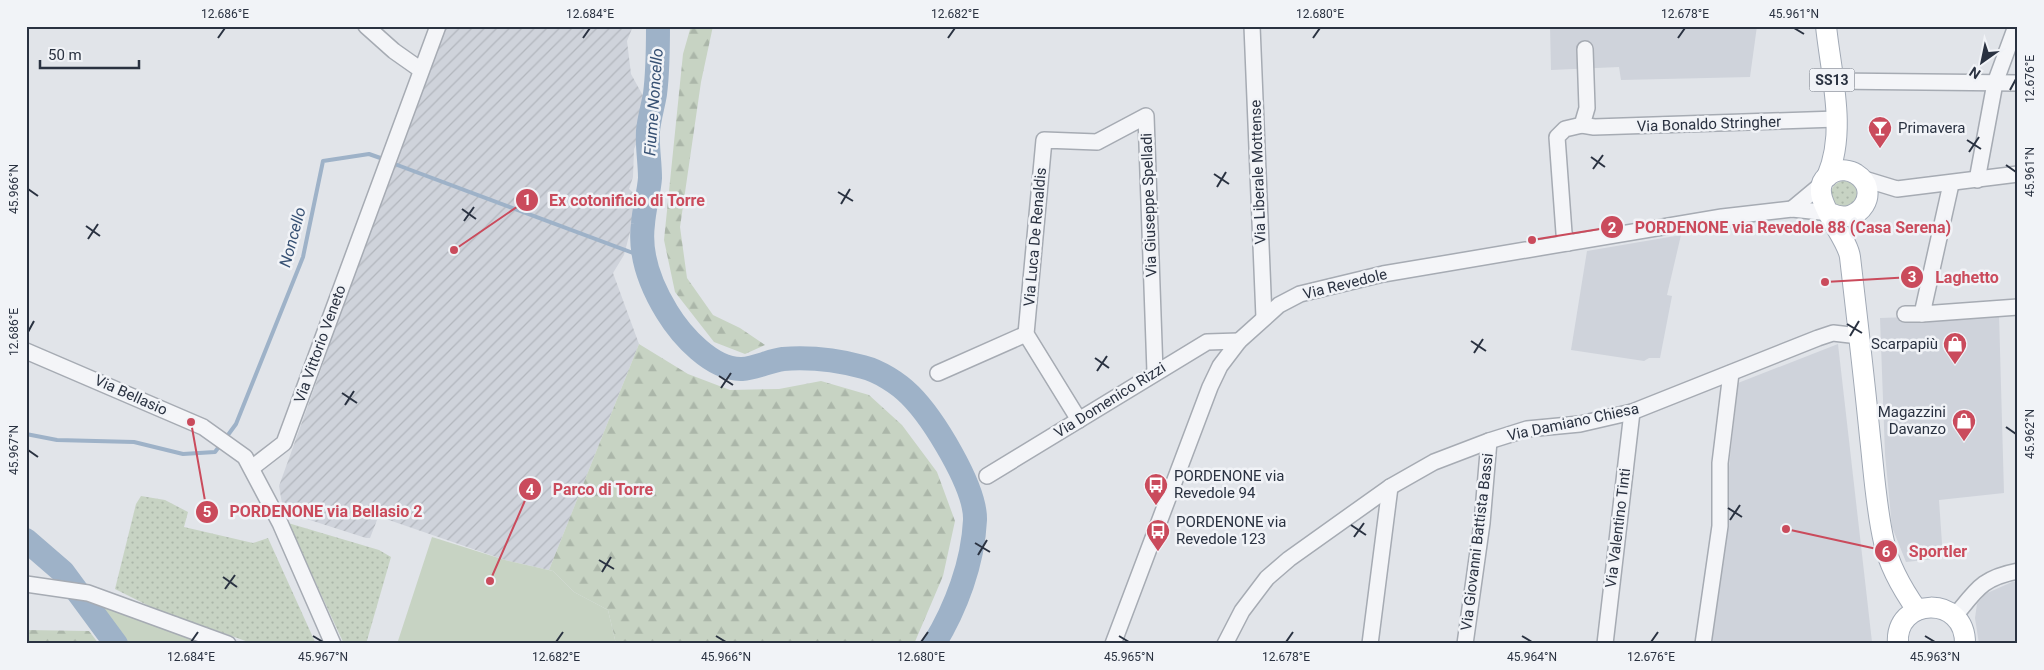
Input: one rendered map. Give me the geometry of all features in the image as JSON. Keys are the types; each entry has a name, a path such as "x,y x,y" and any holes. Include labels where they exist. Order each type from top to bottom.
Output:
{"main road":[{"name":"SS13","path":"1826,26 1837,127 1832,164 1824,181 1821,200 1830,213 1850,253 1884,543 1904,591 1917,610"},
{"name":"SS13","path":"1837,127 1867,191 1850,253"},
{"path":"1824,181 1840,170 1858,175"},
{"path":"1830,213 1845,218 1862,209"},
{"path":"1898,644 1902,624 1917,610 1934,607 1948,611 1955,616 1964,630 1965,644"}],"street":[{"path":"366,26 394,51 421,70"},
{"name":"Via Vittorio Veneto","path":"253,467 284,443 438,26"},
{"name":"Via Liberale Mottense","path":"1252,26 1264,318"},
{"path":"1977,180 1995,83 2016,26"},
{"path":"1582,125 1588,108 1585,49"},
{"path":"1832,80 2018,83"},
{"name":"Via Giuseppe Spelladi","path":"1044,140 1097,142 1146,116 1155,372"},
{"name":"Via Bonaldo Stringher","path":"1568,243 1564,233 1557,137 1565,129 1582,125 1594,127 1837,127"},
{"name":"Via Luca De Renaldis","path":"1026,334 1044,140"},
{"path":"1862,209 1897,190 2018,174"},
{"path":"1858,175 1897,190"},
{"path":"1792,209 1824,181"},
{"path":"1922,314 1951,184"},
{"name":"Via Revedole","path":"1113,644 1210,387 1220,366 1239,341 1279,305 1308,292 1382,274 1722,218 1792,209 1830,213"},
{"path":"1905,314 2018,307"},
{"name":"Via Damiano Chiesa","path":"1226,644 1242,610 1267,578 1289,559 1390,487 1434,462 1527,429 1580,424 1632,412 1833,333 1860,336"},
{"path":"938,373 1026,334 1079,420"},
{"name":"Via Domenico Rizzi","path":"987,476 1207,342 1239,341"},
{"name":"Via Bellasio","path":"26,351 211,431 237,450 253,467"},
{"path":"1703,644 1720,526 1720,463 1731,373"},
{"name":"Via Valentino Tinti","path":"1605,644 1632,412"},
{"name":"Via Giovanni Battista Bassi","path":"1465,644 1482,523 1489,441"},
{"path":"253,467 333,644"},
{"path":"1370,644 1390,487"},
{"path":"1955,616 1981,584 2001,574 2018,570"},
{"path":"26,584 88,593 228,644"}],"shaded area":[{"path":"444,26 633,26 627,41 631,74 647,103 642,113 640,136 634,149 633,177 629,189 639,198 624,255 613,273 639,344 549,570 505,560 383,518 377,520 370,538 366,538 288,513 283,509 279,486 324,361 343,300 383,198"},
{"path":"1550,26 1757,26 1750,77 1621,80 1619,67 1551,70"},
{"path":"1681,235 1667,295 1672,296 1660,358 1649,358 1644,361 1571,350 1587,251"},
{"path":"1999,314 2004,493 1939,500 1943,558 1906,562 1892,527 1885,454 1880,318"},
{"path":"1838,344 1872,642 1860,644 1710,644 1738,383"},
{"path":"2018,581 2018,644 1979,644 1975,618 1977,604 1985,594"}],"green space":[{"path":"691,26 713,26 701,82 680,227 687,278 713,315 740,328 765,345 745,354 714,342 675,292 664,240 683,54"},
{"path":"1844,181 1853,185 1857,194 1853,203 1844,207 1835,203 1831,194 1835,185"},
{"path":"639,344 688,374 730,390 779,389 821,381 869,395 902,425 937,472 955,521 943,576 914,644 616,644 608,610 574,592 553,571 549,570"},
{"path":"141,496 165,500 188,512 184,527 253,543 268,538 316,644 254,644 153,608 115,589 136,504"},
{"path":"288,523 379,550 391,557 366,644 344,644"},
{"path":"432,537 505,560 553,571 574,592 608,610 616,644 397,644"},
{"path":"94,603 221,644 127,644"},
{"path":"26,630 89,631 99,644 26,644"}],"waterway":[{"name":"Fiume Noncello","path":"658,26 656,85 648,131 650,178 642,235 651,281 667,312 680,331 699,349 720,364 742,369 783,359 803,358 833,361 869,369 888,378 910,395 930,420 961,472 973,506 975,520 971,552 962,585 934,644"},
{"name":"Noncello","path":"225,439 236,424 303,257 323,161 369,154 386,160"},
{"name":"Noncello","path":"392,163 644,257"},
{"name":"Noncello","path":"26,434 57,440 134,442 183,454 215,452 221,444"},
{"name":"Fiume Noncello","path":"26,540 63,572 116,644"}],"place":[{"name":"Primavera","path":"1880,149"},
{"name":"PORDENONE via Revedole 88 (Casa Serena)","path":"1532,240"},
{"name":"Ex cotonificio di Torre","path":"454,250"},
{"name":"Laghetto","path":"1825,282"},
{"name":"Scarpapiù","path":"1955,365"},
{"name":"PORDENONE via Bellasio 2","path":"191,422"},
{"name":"Magazzini Davanzo","path":"1964,442"},
{"name":"PORDENONE via Revedole 94","path":"1156,506"},
{"name":"Sportler","path":"1786,529"},
{"name":"PORDENONE via Revedole 123","path":"1158,552"},
{"name":"Parco di Torre","path":"490,581"}]}
